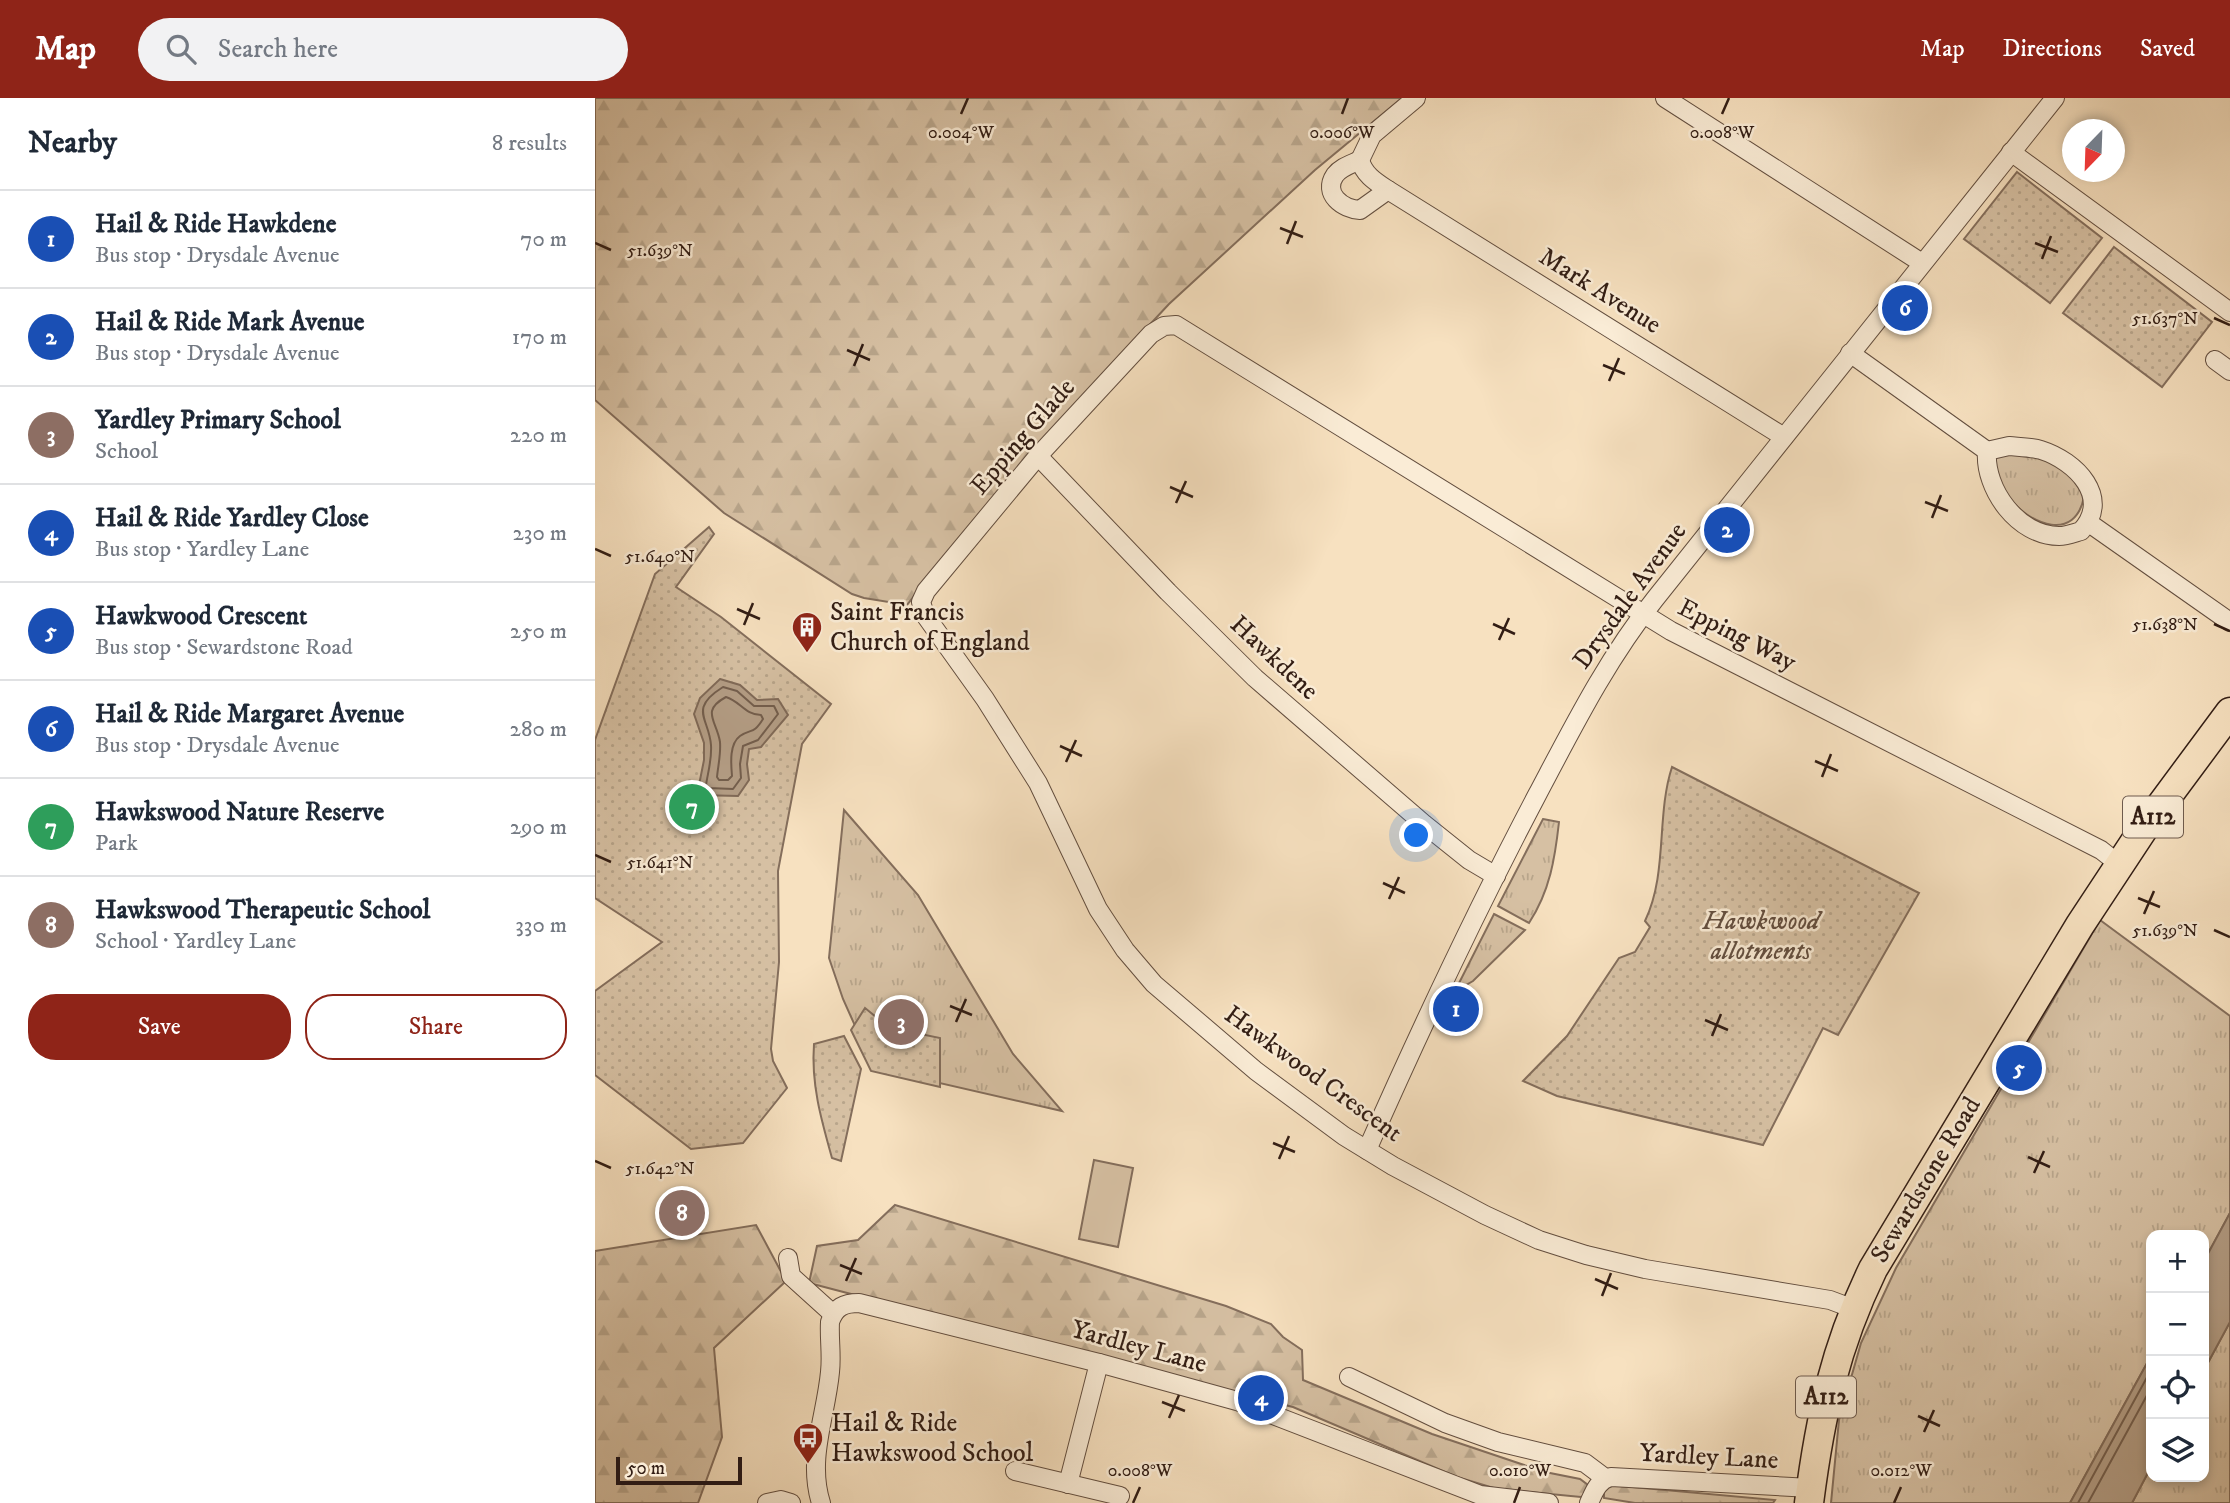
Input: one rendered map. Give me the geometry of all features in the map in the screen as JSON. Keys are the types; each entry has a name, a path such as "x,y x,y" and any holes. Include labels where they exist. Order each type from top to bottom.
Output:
{"main road":[{"name":"Sewardstone Road","path":"1810,1496 1827,1394 1853,1309 1873,1269 2080,925 2144,828 2230,712"}],"street":[{"path":"1388,190 1360,210 1344,208 1333,194 1332,183 1335,175 1343,168 1360,160 1372,135 1416,98"},
{"path":"1665,98 1922,263"},
{"name":"Drysdale Avenue","path":"1367,1150 1435,998 1496,876 1580,714 1619,648 1642,615 2055,98"},
{"path":"2011,152 2230,312"},
{"name":"Mark Avenue","path":"1360,160 1362,169 1371,179 1784,437"},
{"name":"Epping Glade","path":"932,625 921,602 926,592 1038,456 1151,334 1164,326 1176,325 1201,340"},
{"name":"Epping Way","path":"1201,340 1642,615 2101,850 2120,865"},
{"path":"1850,353 1987,451 2008,446 2042,450 2071,467 2091,491 2094,503 2089,523 2081,531 2060,536 2048,534 2021,521 1998,498 1992,486 1986,462 1987,451"},
{"path":"2215,360 2230,371"},
{"name":"Hawkdene","path":"1038,456 1168,592 1255,678 1424,824 1469,860 1496,876"},
{"path":"2089,523 2230,622"},
{"name":"Hawkwood Crescent","path":"932,625 985,699 1038,783 1098,909 1125,950 1154,984 1256,1070 1327,1124 1367,1150 1485,1215 1539,1240 1645,1269 1830,1300 1853,1309"},
{"path":"788,1258 792,1276 831,1323 830,1373 815,1457 816,1486 821,1503"},
{"name":"Yardley Lane","path":"831,1323 840,1307 848,1303 859,1303 1099,1363 1269,1412 1480,1495 1549,1503"},
{"path":"1067,1483 1099,1363"},
{"name":"Yardley Lane","path":"1349,1377 1445,1423 1498,1442 1585,1463 1605,1478 1810,1496"},
{"path":"1015,1471 1119,1496"},
{"name":"Yardley Lane","path":"1589,1503 1596,1488 1605,1478"},
{"path":"767,1503 781,1500 791,1503"}],"green space":[{"path":"595,98 1402,98 1315,170 1169,304 1032,451 907,605 852,594 724,513 595,400"},
{"path":"2017,172 2102,238 2050,303 1964,239"},
{"path":"2114,247 2212,322 2162,387 2063,313"},
{"path":"2000,453 2039,458 2060,467 2069,475 2084,497 2072,520 2051,525 2040,522 2019,508 2007,495 1997,475 1993,459"},
{"path":"709,527 714,534 676,587 721,617 831,704 802,744 778,871 779,962 771,1049 773,1061 787,1088 743,1143 691,1149 595,1075 595,991 662,942 595,898 595,740 655,574"},
{"name":"Hawkwood allotments","path":"1672,767 1919,893 1838,1035 1823,1028 1763,1145 1557,1096 1523,1081 1567,1036 1619,958 1635,952 1650,927 1645,921 1657,884 1664,805"},
{"path":"844,810 918,895 1013,1054 1062,1111 874,1068 843,999 829,958"},
{"path":"1543,819 1559,822 1547,886 1529,923 1498,906"},
{"path":"1494,914 1525,930 1473,981 1459,989 1457,987"},
{"path":"2100,920 2230,1016 2230,1213 2209,1252 2209,1230 2146,1230 2146,1365 2070,1503 1831,1503 1839,1420 1861,1343 1896,1268"},
{"path":"865,1008 903,1039 911,1032 940,1038 940,1087 871,1071 851,1030"},
{"path":"844,1036 861,1069 841,1161 832,1158 828,1144 818,1101 813,1059 814,1044"},
{"path":"1094,1160 1133,1168 1118,1247 1079,1239"},
{"path":"895,1205 1226,1306 1271,1324 1283,1337 1302,1350 1303,1380 1432,1434 1545,1472 1580,1479 1588,1485 1586,1494 1581,1497 1497,1489 1457,1477 1293,1407 809,1283 817,1246 858,1240"},
{"path":"756,1225 786,1281 714,1348 722,1437 698,1503 595,1503 595,1251"},
{"path":"2230,1322 2230,1503 2132,1503 2146,1476 2146,1482 2209,1482 2209,1361"},
{"path":"1610,1485 1775,1500 1773,1503 1635,1503 1604,1498 1604,1489"}],"water":[{"path":"720,679 740,685 757,700 778,699 788,715 761,747 749,749 749,780 738,796 697,795 704,760 704,743 694,714 700,698"},
{"path":"2230,1213 2230,1322 2209,1361 2209,1293 2209,1252"},
{"path":"2146,1365 2146,1476 2132,1503 2070,1503"}],"place":[{"name":"Hail & Ride Margaret Avenue","path":"1905,308"},
{"name":"Hail & Ride Mark Avenue","path":"1727,530"},
{"name":"Saint Francis Church of England","path":"807,654"},
{"name":"Hawkswood Nature Reserve","path":"692,807"},
{"name":"Hail & Ride Hawkdene","path":"1456,1009"},
{"name":"Yardley Primary School","path":"901,1022"},
{"name":"Hawkwood Crescent","path":"2019,1068"},
{"name":"Hawkswood Therapeutic School","path":"682,1213"},
{"name":"Hail & Ride Yardley Close","path":"1261,1398"},
{"name":"Hail & Ride Hawkswood School","path":"808,1465"}]}
